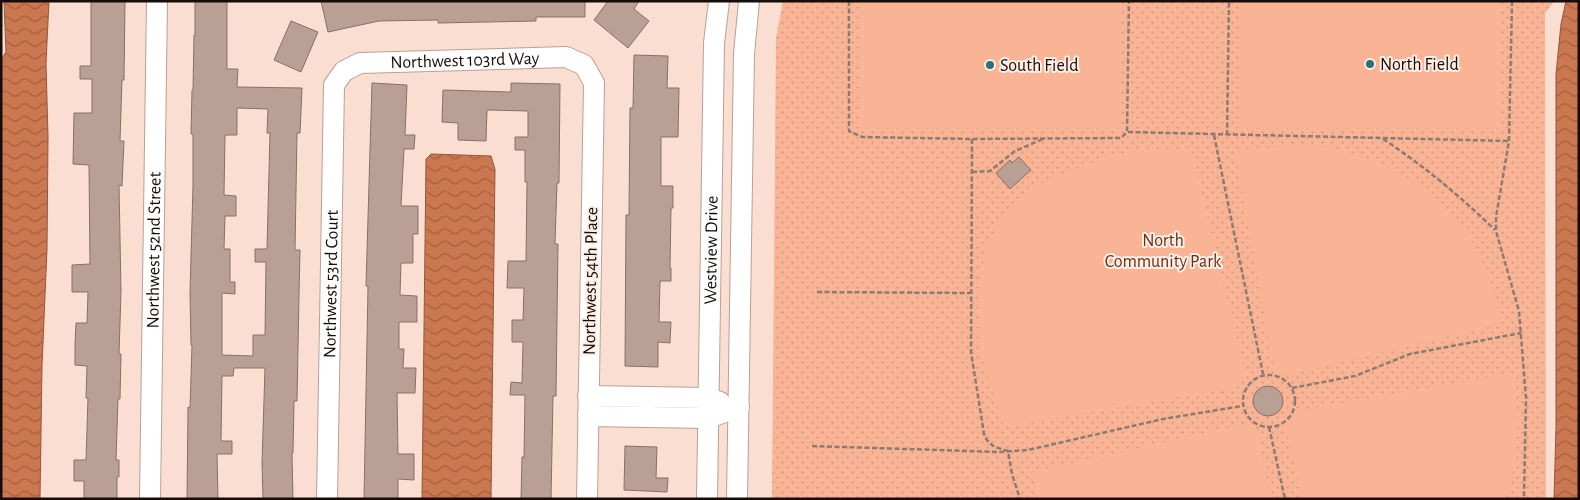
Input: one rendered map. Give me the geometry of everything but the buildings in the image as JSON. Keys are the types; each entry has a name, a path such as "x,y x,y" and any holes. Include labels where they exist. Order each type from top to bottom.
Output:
{"street":[{"name":"Northwest 52nd Street","path":"150,499 157,1"},
{"name":"Westview Drive","path":"707,499 714,42 719,1"},
{"name":"Westview Drive","path":"737,499 744,54 749,1"},
{"name":"Northwest 103rd Way","path":"344,71 360,63 566,57 584,65"},
{"name":"Northwest 54th Place","path":"584,65 594,83 587,499"},
{"name":"Northwest 53rd Court","path":"327,499 334,85 344,71"},
{"path":"588,396 708,408"},
{"path":"588,416 739,407"}],"path":[{"path":"849,1 849,131 862,137 1121,138 1128,132 1509,141"},
{"path":"1128,132 1129,1"},
{"path":"1227,135 1229,1"},
{"path":"1512,1 1509,141 1496,217 1496,231 1519,310 1526,398 1524,499"},
{"path":"1214,135 1263,374"},
{"path":"972,138 971,352 984,434 987,442 991,445 1008,451"},
{"path":"972,172 990,171 1015,151 1045,138"},
{"path":"1382,138 1464,199 1496,231"},
{"path":"817,292 972,293"},
{"path":"1292,388 1355,376 1410,354 1521,333"},
{"path":"1263,374 1280,376 1287,381 1295,396 1292,414 1278,426 1260,426 1252,422 1242,406 1244,390 1249,383 1263,374"},
{"path":"812,446 999,452 1028,450 1163,419 1242,406"},
{"path":"1269,427 1285,499"},
{"path":"1008,451 1012,474 1020,499"}],"green space":[{"name":"North Community Park","path":"783,1 1554,1 1545,13 1546,499 772,499 776,38"},
{"name":"South Field","path":"859,1 1121,1 1121,128 859,128"},
{"name":"North Field","path":"1240,1 1500,1 1500,128 1240,128"},
{"path":"1296,145 1322,146 1344,150 1365,157 1387,167 1427,192 1460,224 1472,242 1490,282 1502,324 1288,375 1274,369 1235,151"},
{"path":"1191,148 1246,376 1237,387 1004,427 980,347 978,301 985,249 999,223 1017,201 1033,188 1056,176 1111,156 1130,152"},
{"path":"1513,373 1518,417 1516,461 1505,499 1302,499 1285,426 1296,411"},
{"path":"1245,424 1258,431 1270,499 1038,499 1032,472"}],"water":[{"path":"4,1 49,1 46,63 48,137 47,249 42,366 40,499 1,499 1,60 6,52"},
{"path":"1566,1 1579,1 1579,499 1554,499 1556,427 1556,74 1561,24"},
{"path":"431,154 491,156 495,169 491,499 422,499 426,159"}],"place":[{"name":"North Field","path":"1370,64"},
{"name":"South Field","path":"990,65"}]}
